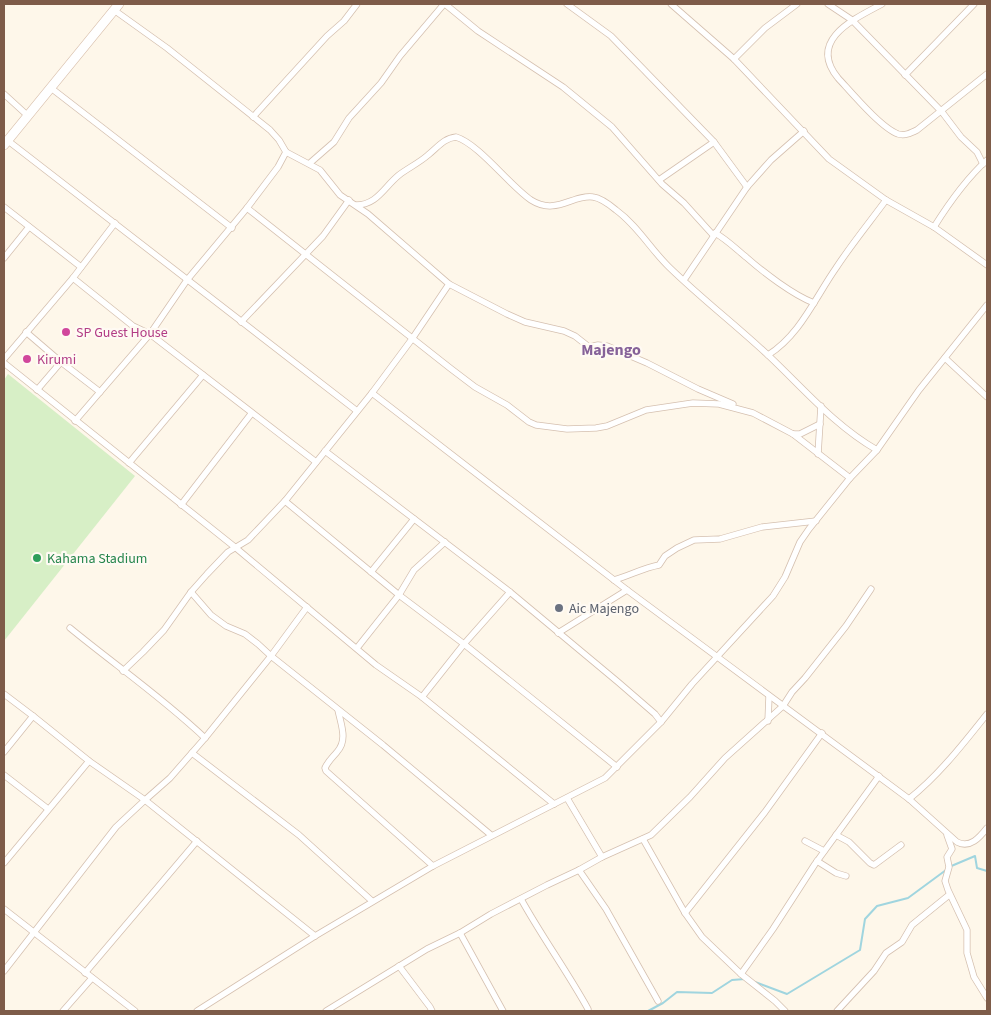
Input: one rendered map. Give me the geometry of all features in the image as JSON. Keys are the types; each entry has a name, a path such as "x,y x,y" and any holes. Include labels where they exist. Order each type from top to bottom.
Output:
{"street":[{"path":"253,117 327,36 344,21 356,4"},
{"path":"310,163 334,142 349,118 381,83 416,36 444,4 478,31 562,87 612,127 659,180 684,202 714,234 726,240 769,276 795,294 814,303"},
{"path":"569,4 611,36 714,142 747,186"},
{"path":"670,4 734,59 830,158 886,200 934,227 987,265"},
{"path":"734,59 765,28 797,4"},
{"path":"828,4 852,20 942,112 961,137 985,162 948,204 934,227"},
{"path":"882,4 852,20 834,35 828,48 828,55 835,74 862,105 890,129 898,134 917,130 942,112 987,74"},
{"path":"905,75 974,4"},
{"path":"356,411 115,222 6,142 117,7 270,130 280,140 286,152 310,163 320,170 337,191 449,284 507,314 526,322 568,333 582,340 589,348 598,345 607,346 753,413 793,434 850,478"},
{"path":"51,88 232,228"},
{"path":"4,94 27,115"},
{"path":"684,280 747,186 771,160 804,132"},
{"path":"356,205 364,205 373,201 402,173 427,156 445,140 456,137 467,142 533,201 552,206 589,197 599,198 627,218 642,234 658,256 768,355 821,406 858,439 877,450"},
{"path":"659,180 714,142"},
{"path":"75,421 150,334 187,280 232,228 278,167 286,152"},
{"path":"241,322 323,236 349,200"},
{"path":"768,355 782,346 806,317 835,269 886,200"},
{"path":"4,207 81,267"},
{"path":"247,208 412,339 476,387 536,425 567,429 596,428 607,426 646,410 693,403 719,404 753,413"},
{"path":"4,359 73,278 115,222"},
{"path":"4,258 29,227"},
{"path":"73,278 133,326 150,334 316,462"},
{"path":"122,671 164,630 191,592 228,552 248,540 284,501 372,393 412,339 449,284"},
{"path":"197,1011 315,936 433,866 605,778 661,722 716,657 773,596 785,576 800,542 850,478 877,450 919,390 987,306"},
{"path":"26,332 100,392"},
{"path":"945,358 987,397"},
{"path":"37,390 61,362"},
{"path":"4,364 236,548 376,665 422,697 554,804"},
{"path":"128,463 203,375"},
{"path":"372,393 627,590 769,696 822,732 909,799 957,842 964,845 976,840 987,828"},
{"path":"818,454 821,406"},
{"path":"180,505 252,414"},
{"path":"793,434 800,434 820,424"},
{"path":"325,451 510,592 618,682 655,714 661,722"},
{"path":"284,501 399,595 464,644 617,767"},
{"path":"371,572 414,519"},
{"path":"614,580 631,575 650,566 659,565 664,556 694,540 720,539 771,525 816,521"},
{"path":"357,648 399,595 414,570 444,542"},
{"path":"326,1011 399,966 492,914 602,857 651,835 726,758 783,706 792,692 846,626 870,589"},
{"path":"558,633 627,590"},
{"path":"191,592 211,615 226,626 245,634 258,644 491,835"},
{"path":"422,697 464,644 510,592"},
{"path":"4,971 116,827 170,778 192,753 271,656 307,607"},
{"path":"70,628 180,715 205,738"},
{"path":"4,694 89,761 197,841 315,936"},
{"path":"768,721 769,696"},
{"path":"338,710 344,739 343,744 327,763 326,771 433,866"},
{"path":"909,799 926,785 950,760 987,714"},
{"path":"4,752 33,716"},
{"path":"685,913 765,812 822,732"},
{"path":"192,753 299,835 372,901"},
{"path":"4,863 89,761"},
{"path":"4,776 48,809"},
{"path":"741,974 817,861 879,776"},
{"path":"567,798 602,857"},
{"path":"946,833 952,848 947,857 949,867 946,878 950,896 967,930 967,953 974,977 987,998"},
{"path":"836,835 849,842 864,858 874,865 901,845"},
{"path":"643,839 685,913 702,937 741,974 785,1011"},
{"path":"85,973 197,841"},
{"path":"806,841 824,851"},
{"path":"817,861 836,873 846,876"},
{"path":"579,870 606,909 658,1001"},
{"path":"837,1011 874,971 886,953 902,942 912,925 950,896"},
{"path":"522,900 588,1009"},
{"path":"4,909 135,1011"},
{"path":"460,933 503,1011"},
{"path":"399,966 432,1011"},
{"path":"63,1011 92,978"}],"green space":[{"name":"Kahama Stadium","path":"8,374 135,476 4,641 4,380"}],"waterway":[{"path":"949,867 975,856 977,868 987,871"},
{"path":"755,982 787,994 860,950 865,919 877,906 908,898 946,870"},
{"path":"648,1011 663,1003 677,992 712,993 732,980 745,979"}],"place":[{"name":"SP Guest House","path":"66,332"},
{"name":"Kirumi","path":"27,359"},
{"name":"Kahama Stadium","path":"37,558"},
{"name":"Aic Majengo","path":"559,608"}],"district":[{"name":"Majengo","path":"611,349"}]}
